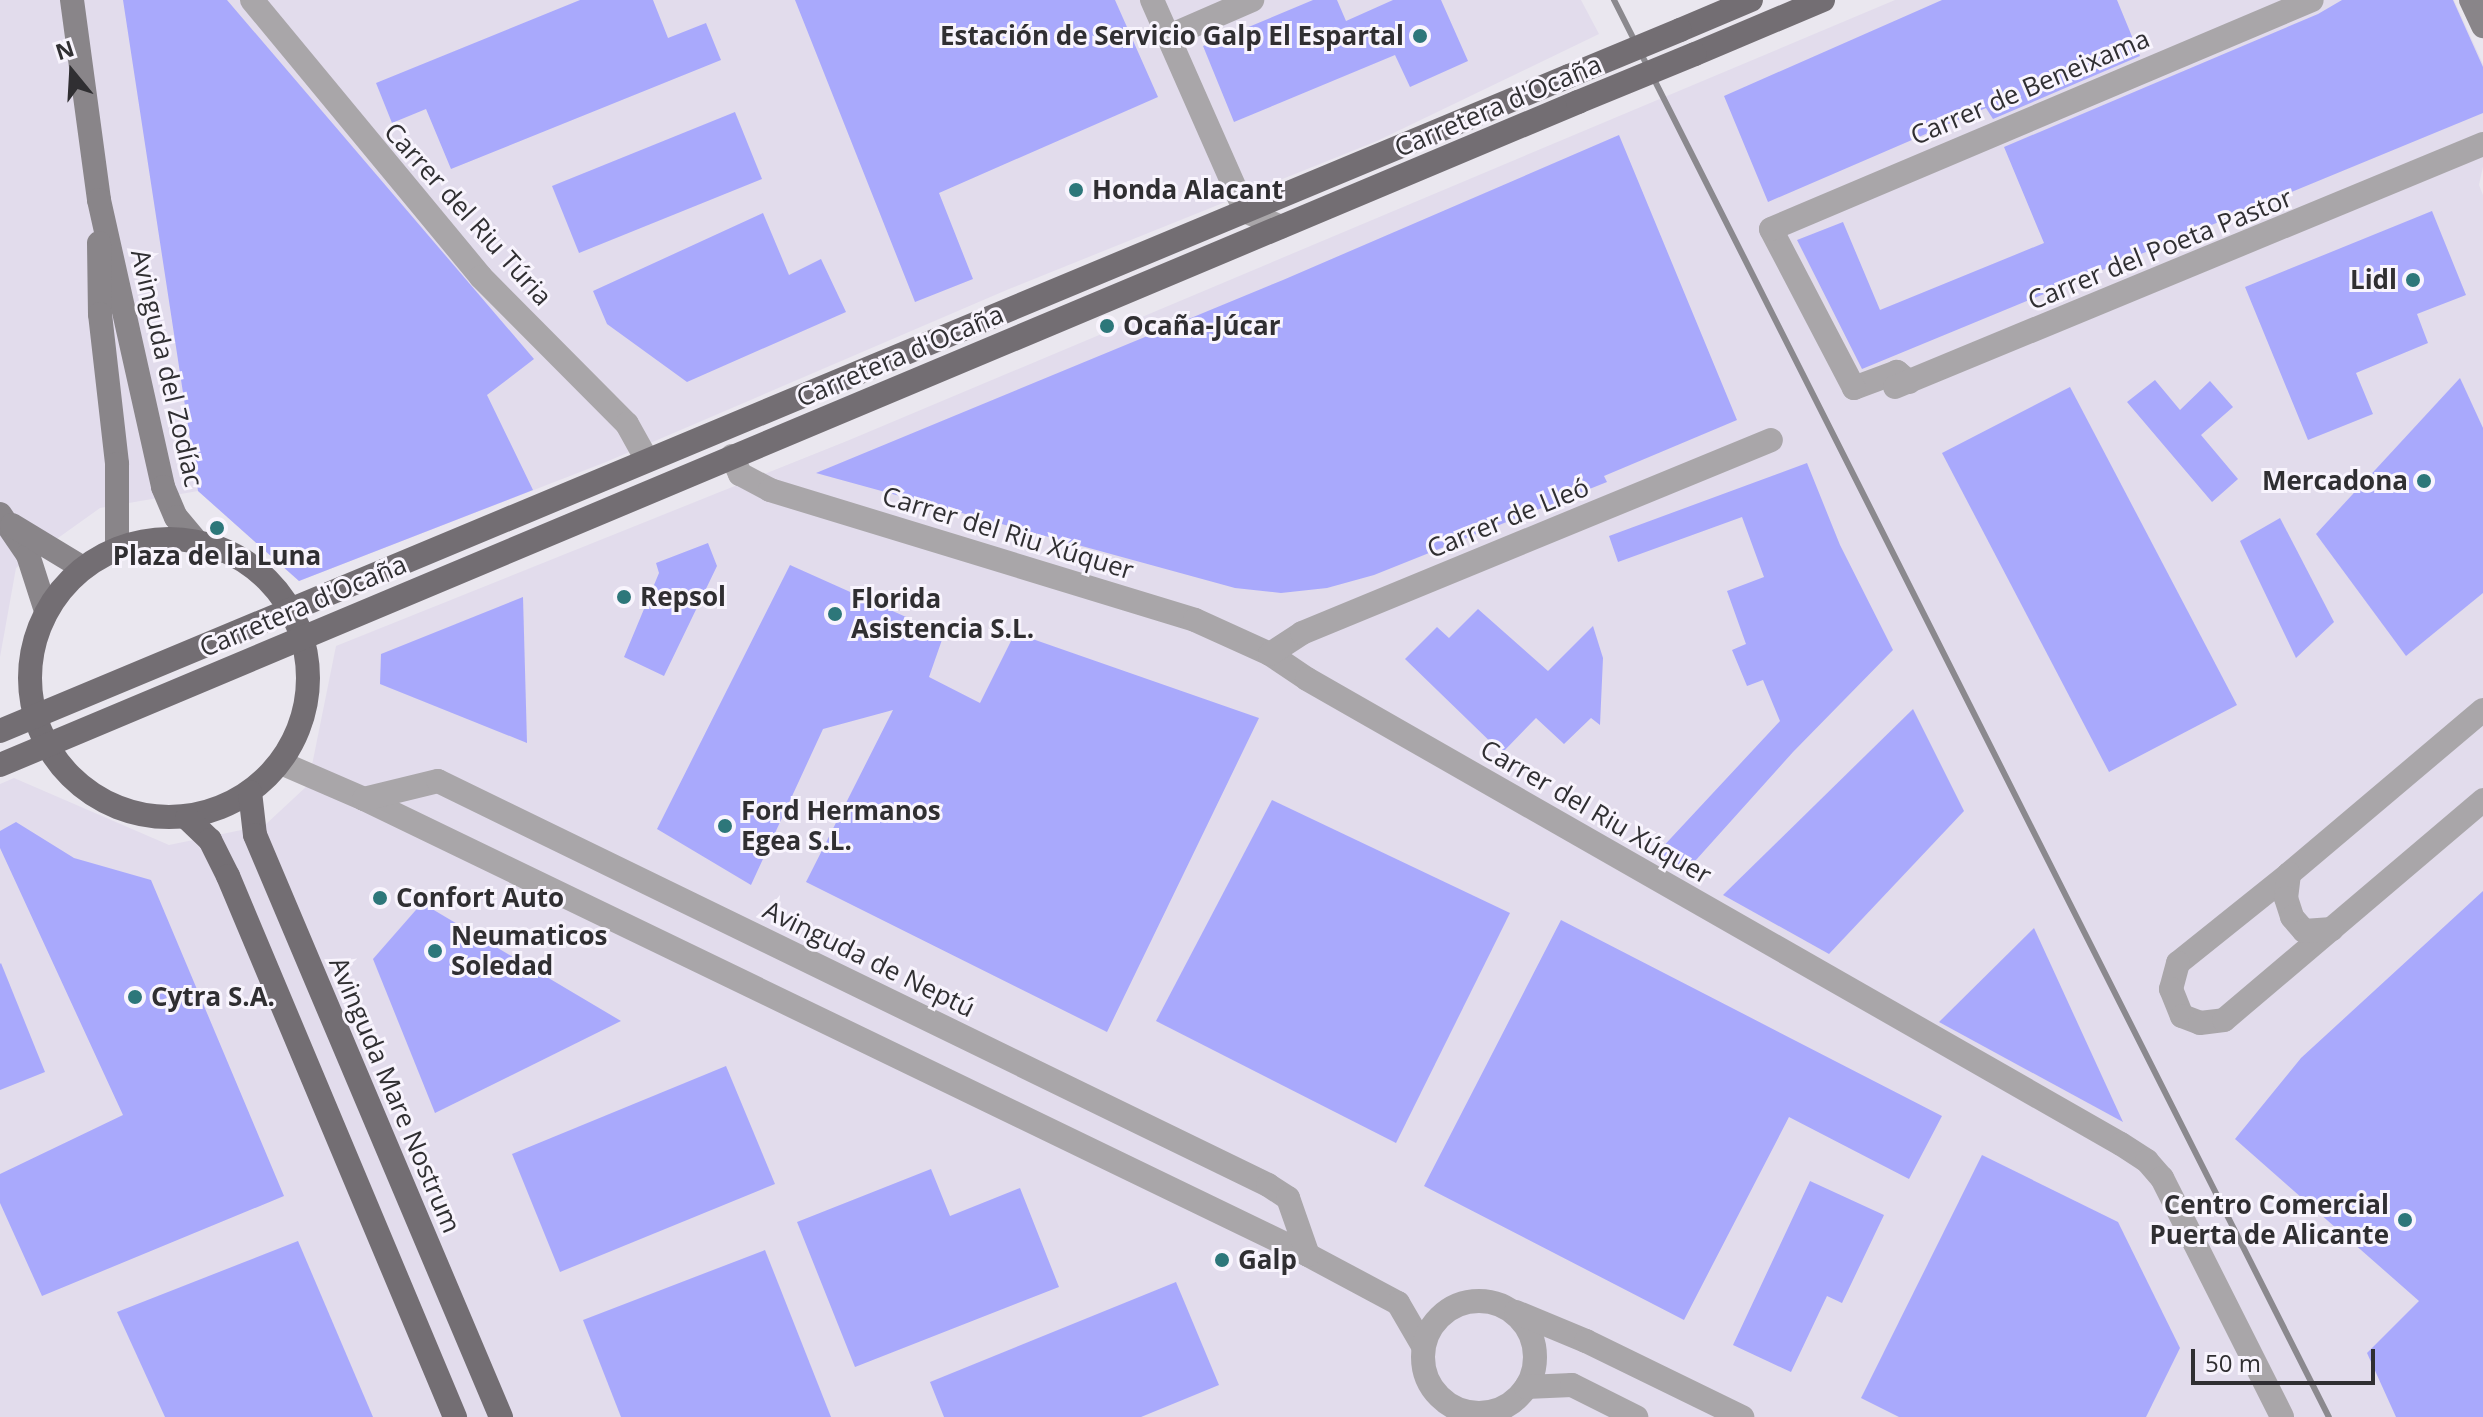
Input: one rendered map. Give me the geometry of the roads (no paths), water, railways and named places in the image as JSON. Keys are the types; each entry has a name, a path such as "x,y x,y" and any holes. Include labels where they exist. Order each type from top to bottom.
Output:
{"main road":[{"name":"Carretera d'Ocaña","path":"0,731 1751,0"},
{"name":"Carretera d'Ocaña","path":"0,765 1823,0"},
{"path":"155,539 196,541 222,548 245,562 271,585 301,638 310,677 307,704 281,763 250,792 212,811 187,818 141,815 101,799 76,782 51,744 39,715 29,675 31,650 46,611 65,584 83,568 117,549 155,539"},
{"name":"Avinguda Mare Nostrum","path":"250,792 255,835 501,1417"},
{"path":"187,818 210,840 228,876 455,1417"}],"street":[{"name":"Avinguda del Zodíac","path":"72,0 99,200 167,502 196,541"},
{"name":"Carrer del Riu Túria","path":"252,0 481,277 627,424 647,460"},
{"path":"1152,0 1245,211 1281,227"},
{"path":"1167,37 1252,0"},
{"name":"Carrer de Beneixama","path":"1901,385 1897,372 1854,388 1771,229 2312,0"},
{"path":"2471,0 2483,26"},
{"name":"Carrer del Poeta Pastor","path":"1901,385 2483,144"},
{"name":"Carrer del Poeta Pastor","path":"2449,160 2483,156"},
{"name":"Avinguda del Zodíac","path":"99,200 100,314 117,464 117,549"},
{"name":"Carrer de Lleó","path":"1270,654 1302,633 1771,440"},
{"name":"Carrer del Riu Xúquer","path":"732,456 740,474 770,490 1195,620 1270,654 1307,679 2147,1161 2162,1178 2282,1417"},
{"path":"5,519 83,568"},
{"path":"5,519 28,555 46,611"},
{"path":"2483,710 2178,963 2171,989 2182,1016 2200,1023 2224,1020 2483,800"},
{"path":"281,763 364,799 1308,1255 1398,1303 1423,1346 1426,1377 1445,1417"},
{"name":"Avinguda de Neptú","path":"364,799 438,781 467,795 1268,1185 1288,1198 1308,1255"},
{"path":"2289,874 2286,898 2292,917 2304,931 2332,929"},
{"path":"1423,1346 1430,1329 1442,1314 1458,1305 1485,1302 1586,1341 1742,1417"},
{"path":"1434,1391 1463,1410 1497,1413 1526,1387 1535,1360 1534,1346 1529,1333 1512,1311"},
{"path":"1526,1387 1572,1385 1636,1417"}],"railway":[{"path":"1614,0 2329,1417"}],"place":[{"name":"Estación de Servicio Galp El Espartal","path":"1420,36"},
{"name":"Honda Alacant","path":"1076,190"},
{"name":"Lidl","path":"2413,280"},
{"name":"Ocaña-Júcar","path":"1107,326"},
{"name":"Mercadona","path":"2424,481"},
{"name":"Plaza de la Luna","path":"217,528"},
{"name":"Repsol","path":"624,597"},
{"name":"Florida Asistencia S.L.","path":"835,614"},
{"name":"Ford Hermanos Egea S.L.","path":"725,826"},
{"name":"Confort Auto","path":"380,898"},
{"name":"Neumaticos Soledad","path":"435,951"},
{"name":"Cytra S.A.","path":"135,997"},
{"name":"Centro Comercial Puerta de Alicante","path":"2405,1220"},
{"name":"Galp","path":"1222,1260"}]}
